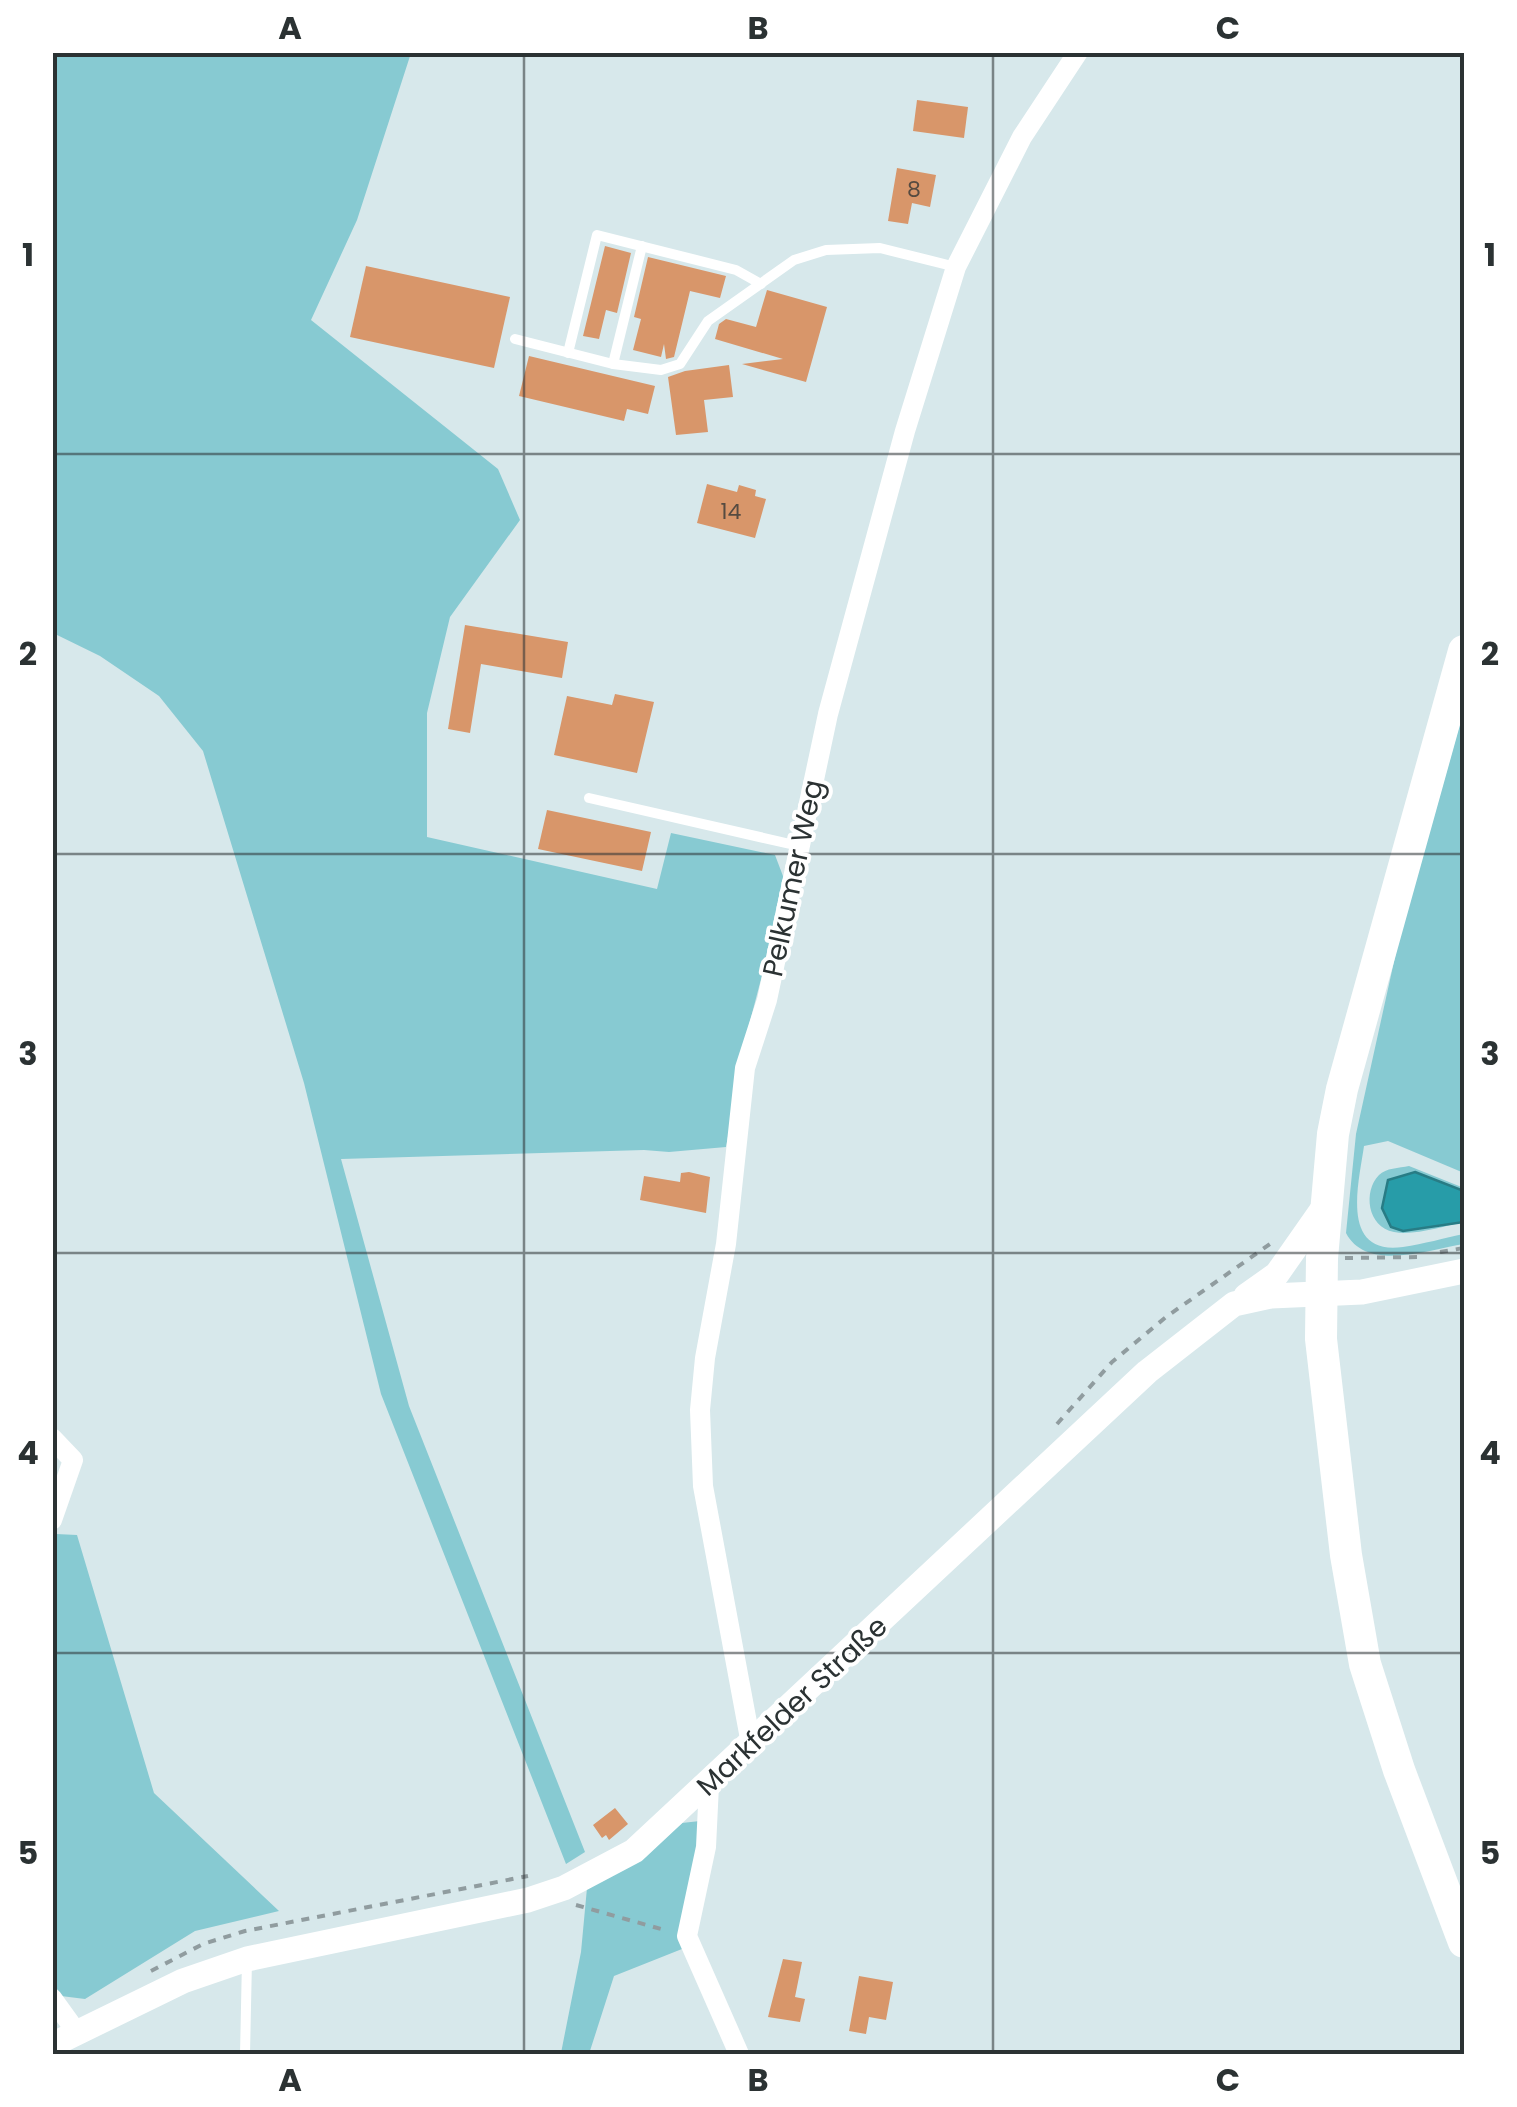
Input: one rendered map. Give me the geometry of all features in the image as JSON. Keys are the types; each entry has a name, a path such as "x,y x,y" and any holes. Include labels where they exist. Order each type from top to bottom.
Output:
{"main road":[{"path":"1464,651 1346,1072 1333,1134 1321,1293 1321,1339 1339,1510 1365,1664 1398,1770 1464,1942"}],"street":[{"name":"Pelkumer Weg","path":"751,1744 703,1486 700,1410 705,1358 726,1244 745,1068 768,1000 828,714 905,431 956,268 1022,137 1078,52"},
{"path":"1234,1304 1278,1274 1327,1203"},
{"name":"Markfelder Straße","path":"52,2045 183,1981 247,1958 528,1900 564,1888 634,1852 1147,1372 1234,1304 1271,1296 1382,1289 1464,1271"},
{"path":"52,1438 72,1460 52,1520"},
{"path":"709,1785 706,1847 687,1936 740,2054"},
{"path":"52,1998 78,2034"}],"lane":[{"path":"568,352 597,235 745,273 761,284"},
{"path":"613,364 642,246"},
{"path":"515,339 613,364 654,370 677,366 708,321 794,260 826,250 880,248 956,268"},
{"path":"589,798 799,846"},
{"path":"244,2054 247,1958"}],"path":[{"path":"564,1888 574,1905 687,1936"}],"shaded area":[{"path":"52,53 411,53 357,220 311,320 498,469 520,520 450,617 427,713 427,837 657,889 671,833 775,855 786,884 749,1025 726,1147 669,1152 341,1159 409,1406 585,1852 566,1864 381,1394 304,1083 203,751 159,696 100,656 53,633"},
{"path":"1464,709 1464,1173 1388,1141 1364,1146 1357,1196 1361,1228 1369,1240 1383,1247 1403,1247 1464,1234 1464,1244 1384,1255 1356,1245 1346,1233 1356,1134 1397,948"},
{"path":"1409,1166 1464,1191 1415,1172 1403,1231 1464,1222 1402,1233 1378,1223 1370,1208 1374,1182 1385,1171"},
{"path":"1415,1172 1464,1191 1464,1222 1403,1231 1391,1227 1382,1208 1388,1180"},
{"path":"56,1534 77,1535 154,1793 279,1911 195,1931 85,1999 61,1996 53,2015 52,1544"},
{"path":"700,1821 687,1947 614,1976 589,2054 561,2053 581,1952 587,1888 643,1856 682,1823"}],"building":[{"path":"917,100 968,107 964,138 913,131"},
{"path":"897,168 936,175 930,207 912,203 908,224 888,221"},
{"path":"605,246 631,253 617,313 606,310 599,339 583,336"},
{"path":"648,257 726,276 720,298 690,291 674,357 666,359 664,344 661,357 633,350 641,319 634,317"},
{"path":"366,266 510,297 494,368 350,337"},
{"path":"767,290 827,307 806,382 742,364 783,359 715,339 719,324 726,319 756,327"},
{"path":"529,356 655,386 648,414 627,409 624,421 519,396"},
{"path":"729,365 733,397 704,400 708,432 676,435 668,377"},
{"path":"707,484 737,492 739,485 756,490 755,496 766,499 755,538 697,523"},
{"path":"465,625 568,642 562,678 481,664 470,733 448,729"},
{"path":"615,694 654,702 637,773 554,755 567,696 612,705"},
{"path":"547,810 651,832 642,871 538,849"},
{"path":"681,1173 710,1177 706,1213 640,1200 644,1176 680,1182"},
{"path":"615,1808 628,1824 609,1840 606,1835 602,1838 593,1825"},
{"path":"783,1959 802,1962 795,1997 805,1999 800,2022 768,2017"},
{"path":"859,1976 893,1982 886,2020 869,2017 866,2034 849,2031"}]}
